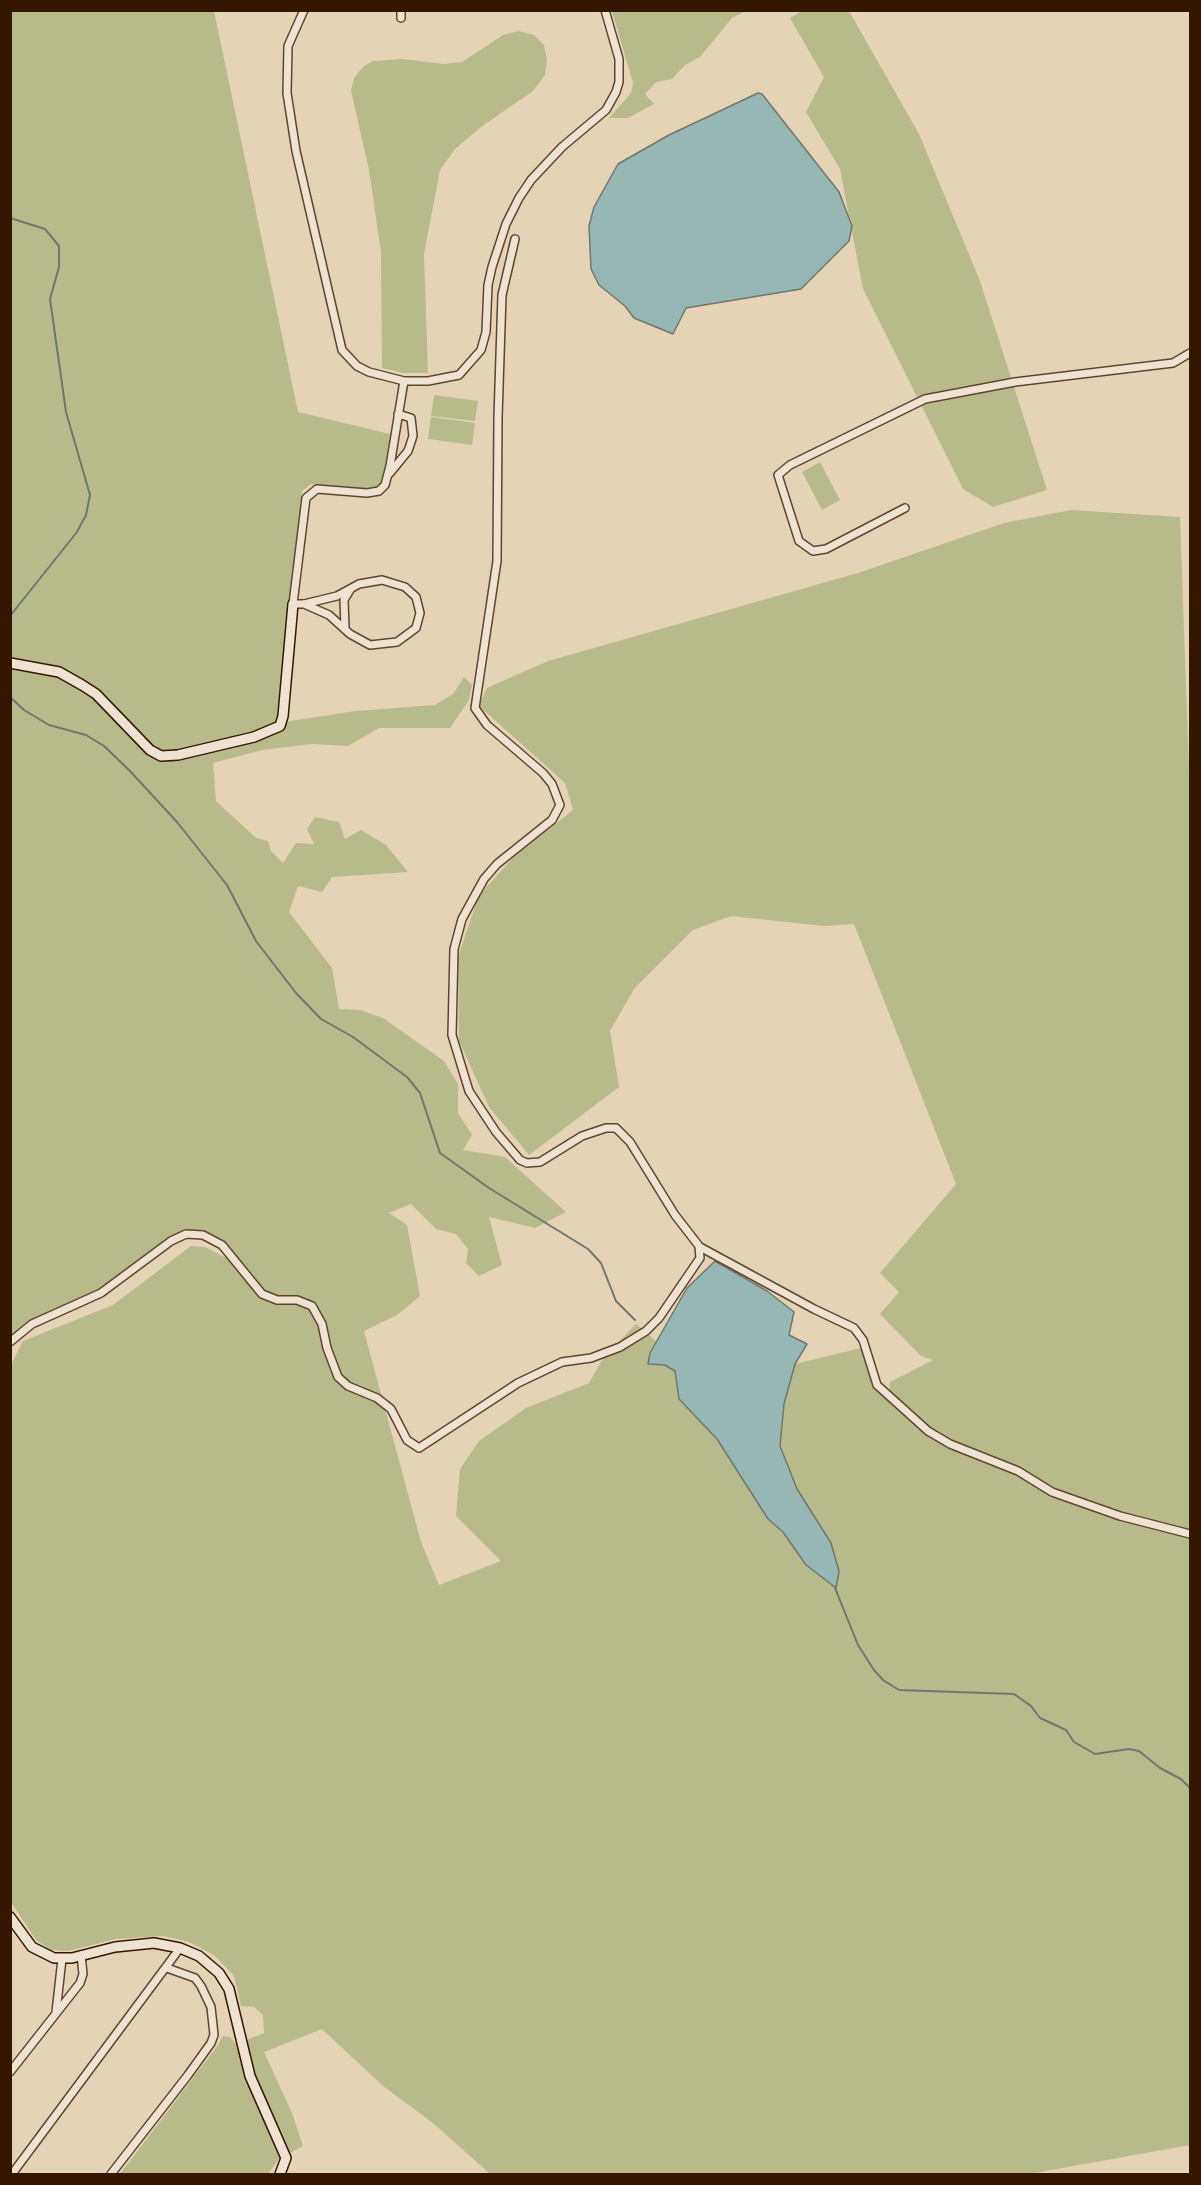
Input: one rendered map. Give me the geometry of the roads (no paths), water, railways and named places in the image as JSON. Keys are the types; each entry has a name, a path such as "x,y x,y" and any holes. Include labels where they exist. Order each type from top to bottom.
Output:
{"street":[{"path":"304,10 288,46 287,93 296,151 342,350 352,362 369,372 404,381 428,381 459,375 482,350 486,332 486,304 492,267 506,224 519,198 531,180 562,147 606,110 620,82 618,58 604,10"},
{"path":"515,239 502,295 497,561 475,708 488,725 546,776 552,784 559,808 552,820 497,864 484,879 462,919 454,950 451,1018 454,1049 475,1100 495,1132 520,1160 527,1163 540,1162 582,1136 606,1128 616,1128 630,1142 675,1215 700,1247 814,1309 854,1328 863,1340 877,1384 928,1431 950,1444 1018,1471 1052,1492 1120,1516 1191,1534"},
{"path":"905,508 826,549 813,551 799,541 778,475 790,465 925,399 1015,382 1173,363 1191,353"},
{"path":"388,476 404,381"},
{"path":"10,663 59,672 82,685 96,694 150,750 161,756 178,755 254,737 280,726 308,495 321,489 374,493 382,489 388,476 408,451 413,436 411,418 398,414"},
{"path":"293,604 304,604 337,596 370,580 382,580 405,587 416,597 419,621 416,628 406,638 382,645 364,643 329,615 304,604"},
{"path":"345,630 344,600 352,588"},
{"path":"10,1342 32,1324 101,1293 171,1242 186,1234 203,1235 222,1245 254,1288 262,1294 277,1300 297,1300 312,1306 322,1324 327,1348 338,1377 348,1386 377,1398 391,1408 407,1440 419,1448 518,1383 562,1362 591,1358 612,1351 646,1330 659,1318 695,1268 701,1254 700,1247"},
{"path":"10,1917 32,1947 62,1959 136,1943 180,1948 210,1964 224,1978 229,1989 250,2076 286,2158 280,2175"},
{"path":"12,2175 180,1948"},
{"path":"10,2072 80,1983 83,1974 81,1955"},
{"path":"56,2015 62,1959"},
{"path":"111,2175 194,2067 214,2035 211,2007 201,1986 195,1978 166,1968"}],"water":[{"path":"758,93 762,94 839,192 852,226 849,241 801,289 686,308 673,334 634,318 625,306 599,285 591,269 589,226 594,207 618,164 669,135"},
{"path":"715,1261 767,1291 794,1312 789,1335 807,1344 795,1364 784,1404 780,1446 797,1489 831,1543 839,1571 836,1588 806,1565 783,1532 768,1519 717,1439 679,1399 675,1371 665,1365 648,1364 650,1353 687,1288"}],"waterway":[{"path":"10,218 45,229 59,246 59,267 50,299 66,412 90,495 86,515 77,532 10,616"},
{"path":"10,697 24,710 49,725 86,735 104,746 130,771 177,822 227,885 256,941 296,993 321,1019 353,1037 407,1077 420,1093 440,1153 489,1188 588,1249 601,1263 616,1301 635,1320"},
{"path":"835,1588 858,1645 883,1680 899,1690 1014,1694 1031,1706 1040,1718 1066,1730 1074,1742 1095,1754 1129,1749 1139,1751 1160,1768 1181,1779 1190,1788"}]}
